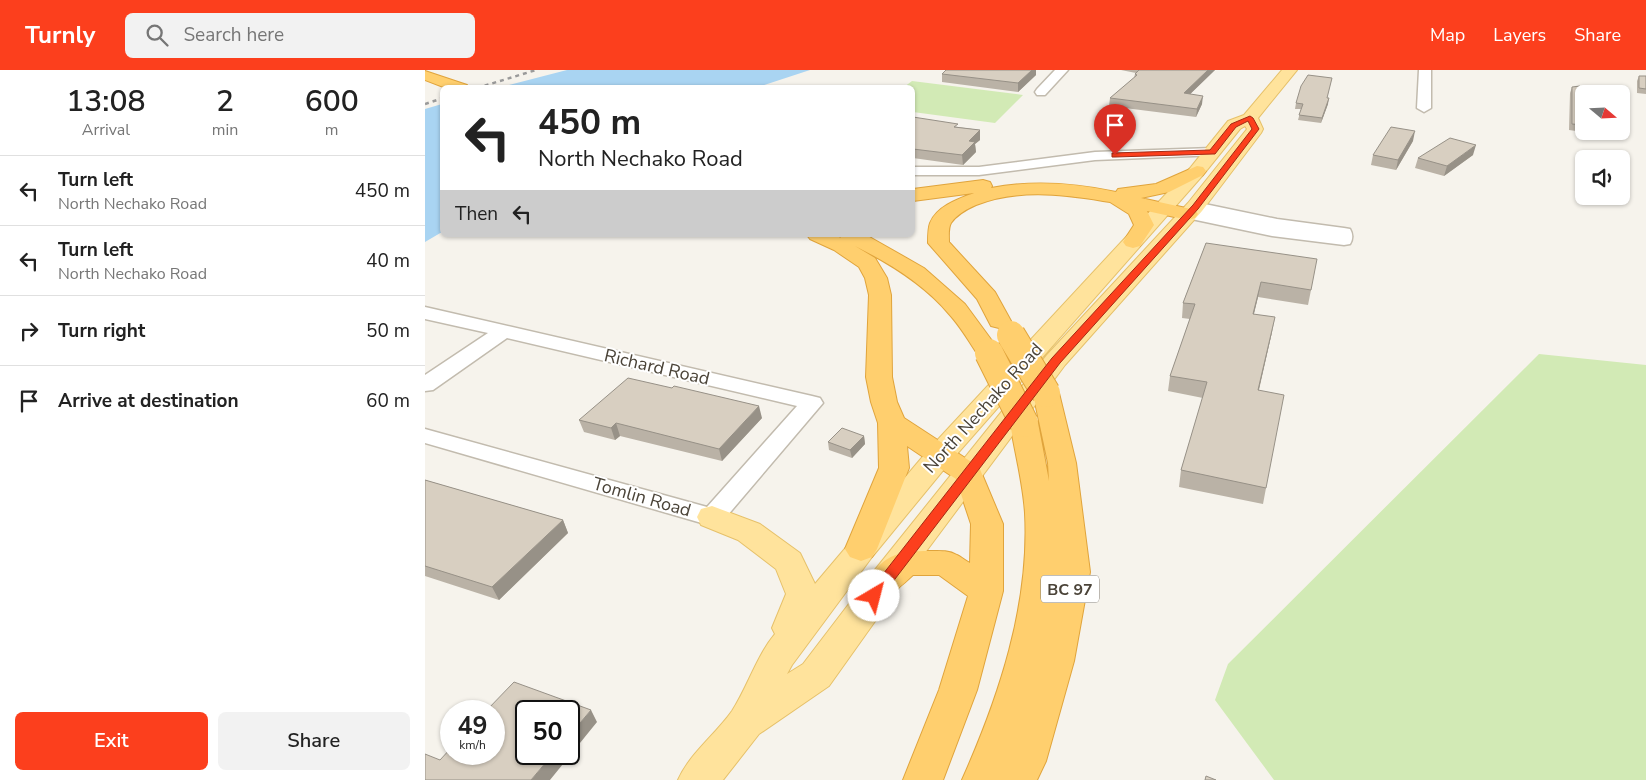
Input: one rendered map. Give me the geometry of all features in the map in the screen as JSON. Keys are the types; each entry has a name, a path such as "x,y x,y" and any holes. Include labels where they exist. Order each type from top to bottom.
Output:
{"highway":[{"path":"425,75 440,85"},
{"path":"915,195 1029,181 1076,184 1120,196 1172,186 1197,171"},
{"path":"1005,327 987,298 938,243 940,223 958,205 990,193 1029,187 1071,189 1120,196 1179,208"},
{"path":"1120,196 1137,210 1144,225 1133,242"},
{"path":"821,237 841,246 867,263 876,278 880,295 879,377 883,402 892,422 894,468 861,549"},
{"name":"BC 97","path":"853,237 875,247 915,271 953,303 989,353 1024,423 1040,512 1041,573 1027,652 994,755 982,780"},
{"name":"BC 97","path":"884,237 929,264 1005,327 1046,394 1062,464 1073,572 1056,661 1026,761 1017,780"},
{"path":"892,422 969,474 987,524 986,591 958,690 923,780"},
{"path":"886,580 906,563 945,563 986,591"}],"main road":[{"name":"North Nechako Road","path":"698,780 745,723 778,656 861,549 940,454 1133,242 1179,208 1197,171 1234,125 1250,118 1290,70"},
{"name":"North Nechako Road","path":"745,723 816,675 886,580 1056,360 1179,208 1255,129 1250,118"},
{"path":"712,518 749,532 789,562 803,594 778,656"}],"street":[{"path":"1041,92 1062,70"},
{"path":"1424,108 1425,70"},
{"path":"915,171 979,171 1095,156 1213,152"},
{"path":"1179,208 1344,233 1344,240 1272,230 1179,208"},
{"name":"Richard Road","path":"425,313 812,403"},
{"path":"425,385 503,332"},
{"name":"Tomlin Road","path":"425,436 712,518 812,403"}],"green space":[{"path":"912,81 1023,95 995,123 915,112 915,85 907,85"},
{"path":"1539,354 1646,365 1646,780 1274,780 1215,700 1228,664"}],"water":[{"path":"567,70 810,70 764,85 509,85"},
{"path":"440,105 440,233 425,242 425,109"}],"building":[{"path":"946,70 1032,70 1018,83 942,74"},
{"path":"1139,70 1208,70 1184,93 1203,96 1197,109 1110,98 1137,75 1135,74"},
{"path":"1308,75 1332,78 1327,98 1329,98 1322,118 1299,115 1303,104 1296,103 1301,86"},
{"path":"1639,76 1646,76 1646,89 1639,88"},
{"path":"1572,87 1575,87 1575,124 1572,124"},
{"path":"915,117 958,124 954,127 980,130 969,141 975,142 962,155 915,149"},
{"path":"1391,127 1415,131 1398,160 1373,155"},
{"path":"1450,138 1476,145 1447,166 1418,158"},
{"path":"1206,243 1317,259 1311,290 1261,282 1253,314 1275,317 1258,390 1284,395 1266,488 1181,470 1207,382 1170,376 1195,304 1183,303"},
{"path":"628,378 672,388 674,386 759,406 719,449 616,423 611,428 579,420"},
{"path":"842,428 864,436 850,450 828,442"},
{"path":"425,480 563,520 492,587 425,566"},
{"path":"514,682 564,700 515,700 515,765 544,765 531,780 425,780 425,754 440,760 440,765 505,765 505,700 497,700"},
{"path":"580,706 591,710 580,723"},
{"path":"1206,776 1216,780 1205,780"}],"railway":[{"path":"487,85 536,70"},
{"path":"425,104 440,99"}],"route":[{"path":"874,596 1056,360 1195,207 1255,129 1250,118 1234,125 1213,152 1115,155"}]}
